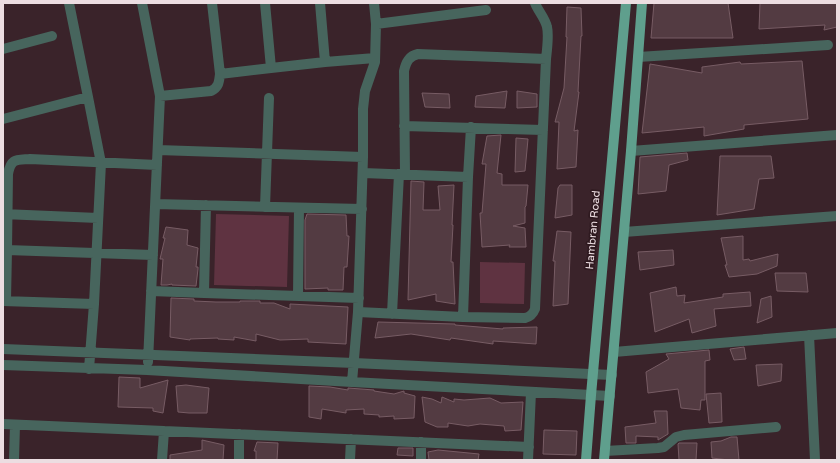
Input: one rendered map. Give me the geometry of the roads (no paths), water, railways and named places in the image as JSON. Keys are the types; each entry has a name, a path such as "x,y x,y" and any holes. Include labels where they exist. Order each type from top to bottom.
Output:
{"main road":[{"name":"Hambran Road","path":"586,460 626,3"},
{"path":"605,455 642,3"}],"street":[{"path":"69,3 101,162 97,253 89,369"},
{"path":"142,3 160,96 147,370"},
{"path":"160,96 211,92 218,86 220,74 212,3"},
{"path":"265,3 271,68"},
{"path":"320,3 325,62"},
{"path":"352,382 358,312 364,98 375,58 376,24 374,3"},
{"path":"358,312 463,317 525,318 531,316 534,312 547,27 535,3"},
{"path":"376,24 486,10"},
{"path":"3,49 52,36"},
{"path":"638,57 828,45"},
{"path":"392,314 402,174 404,71 407,60 413,55 418,54 546,59"},
{"path":"220,74 375,58"},
{"path":"3,119 88,97"},
{"path":"265,206 269,98"},
{"path":"404,126 543,130"},
{"path":"463,317 471,127"},
{"path":"631,151 837,136"},
{"path":"158,150 363,157"},
{"path":"94,304 4,301 7,250 5,214 10,165 13,161 30,159 157,165"},
{"path":"363,173 468,177"},
{"path":"155,204 362,209"},
{"path":"204,294 206,205"},
{"path":"298,296 299,208"},
{"path":"5,214 98,218"},
{"path":"624,232 837,216"},
{"path":"7,250 153,255"},
{"path":"151,291 204,294 358,298"},
{"path":"614,352 837,333"},
{"path":"809,335 814,460"},
{"path":"3,349 612,374"},
{"path":"3,365 147,370 610,396"},
{"path":"528,460 531,392"},
{"path":"3,424 529,447"},
{"path":"14,460 15,425"},
{"path":"605,455 664,447 676,437 684,434 776,427"},
{"path":"162,460 164,431"},
{"path":"239,434 239,460"},
{"path":"350,460 351,439"},
{"path":"421,442 421,460"}]}
